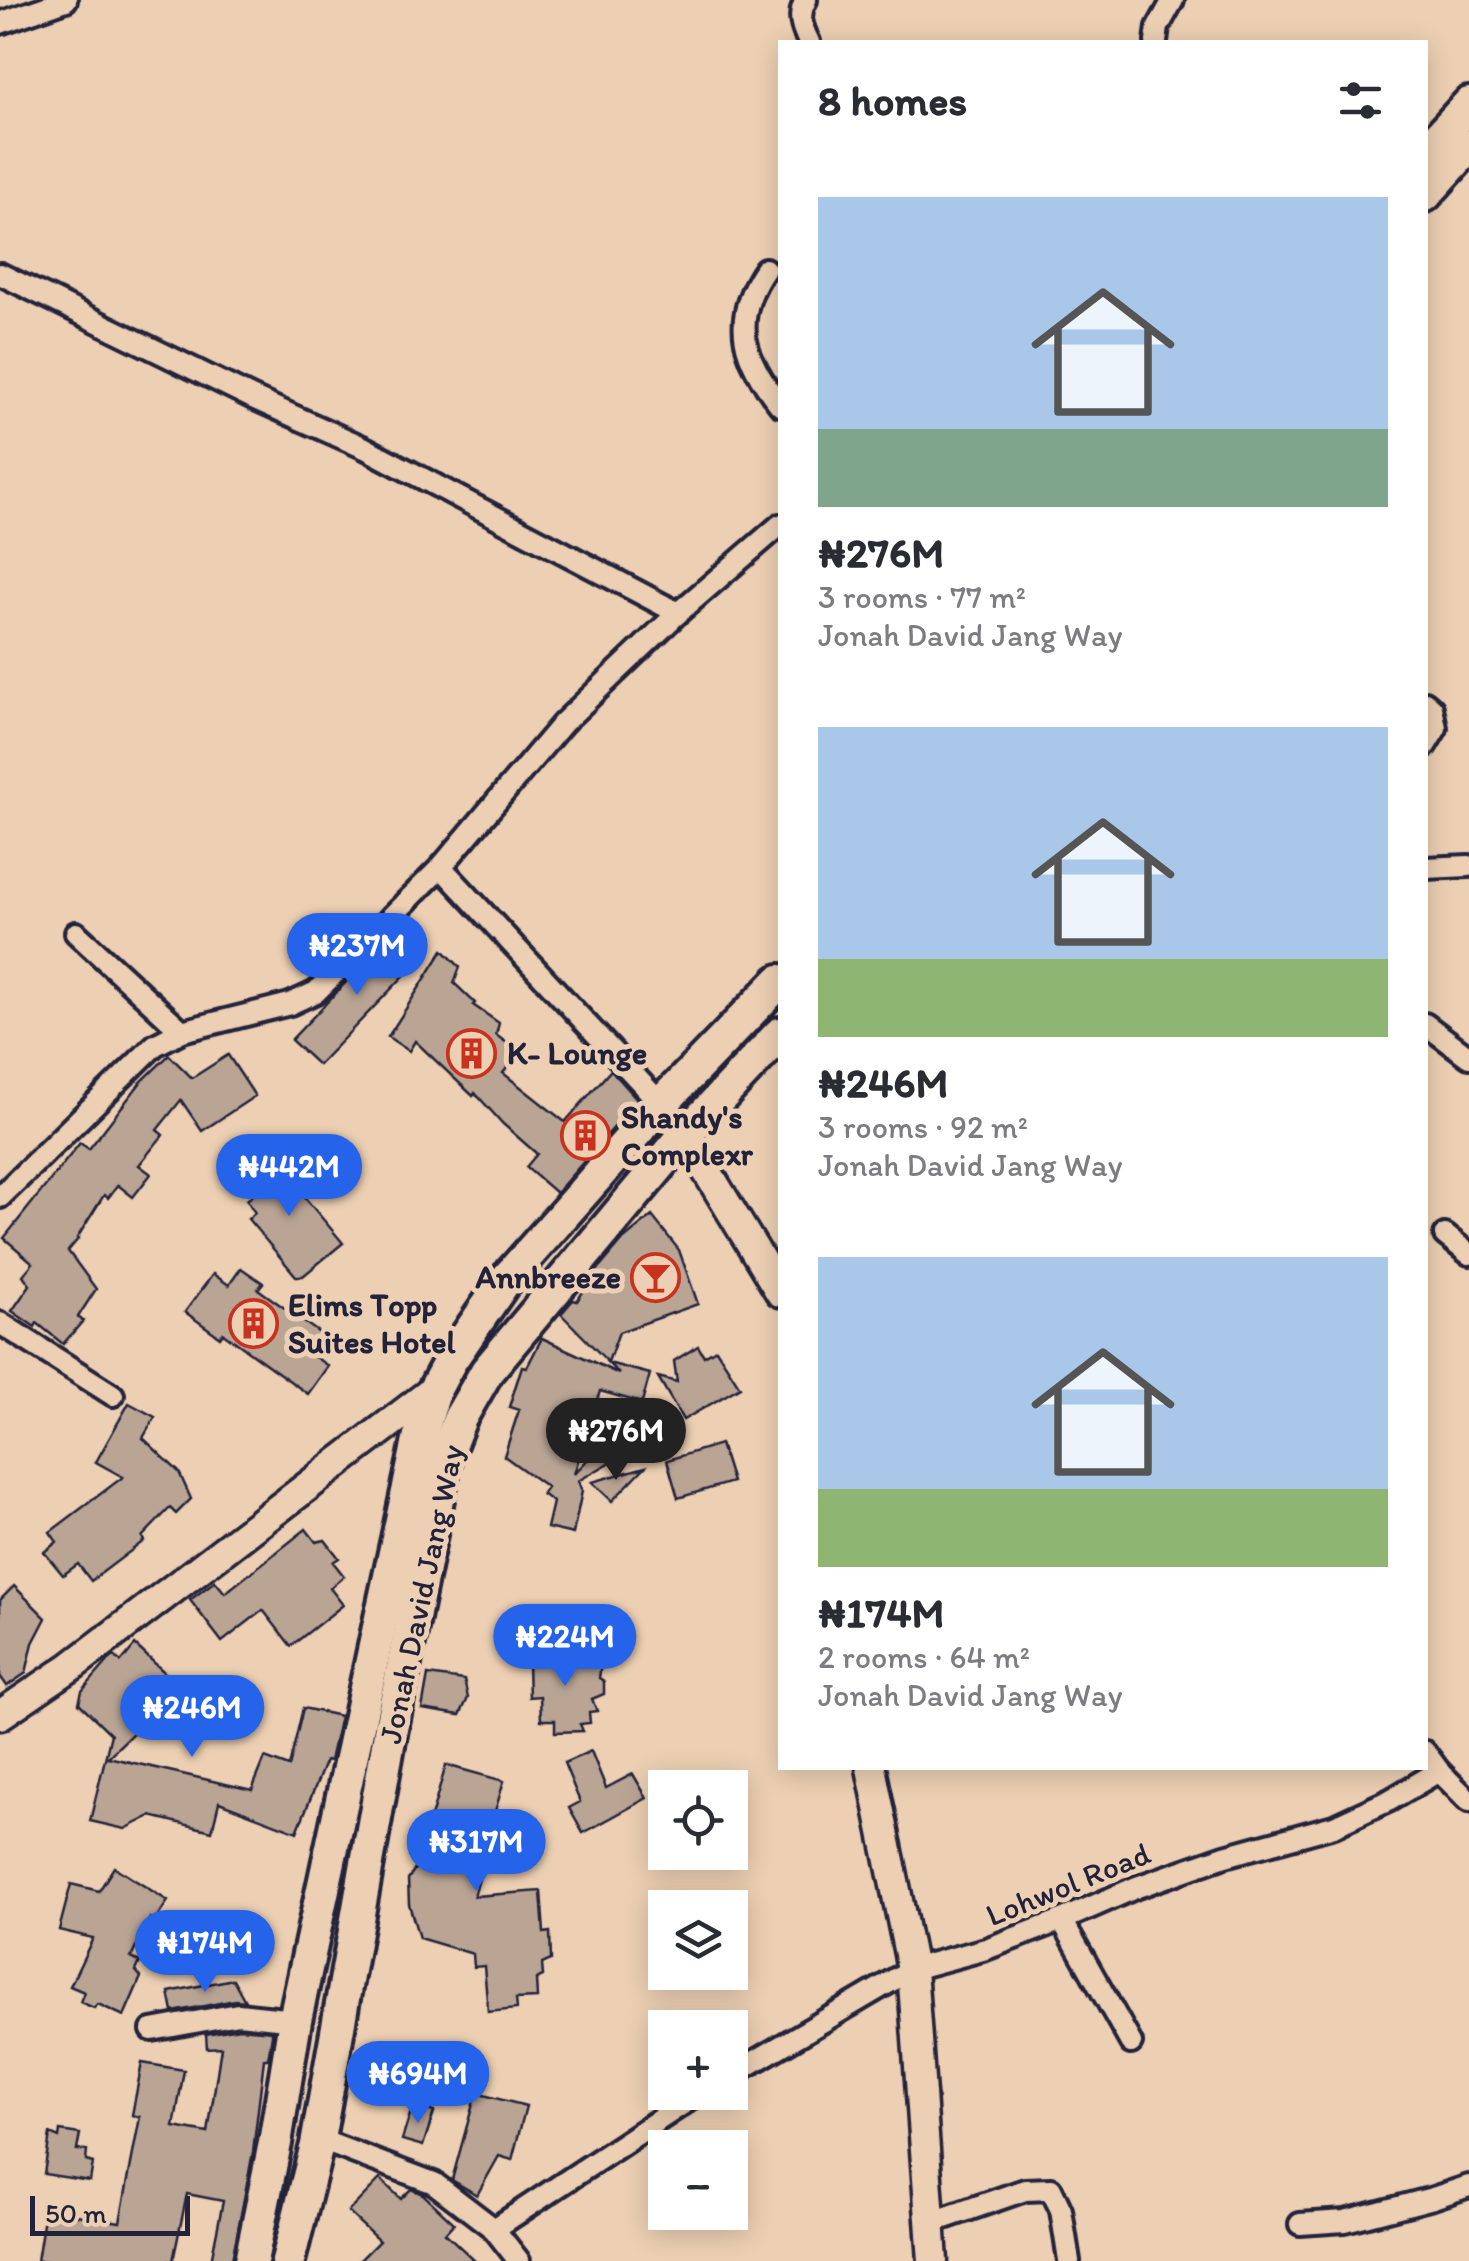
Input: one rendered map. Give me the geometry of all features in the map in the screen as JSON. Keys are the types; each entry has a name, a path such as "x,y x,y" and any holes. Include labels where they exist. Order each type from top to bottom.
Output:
{"main road":[{"path":"1428,183 1439,138 1469,104"},
{"path":"251,2261 295,2020 420,1436 435,1389 504,1282 661,1104 778,982"},
{"name":"Jonah David Jang Way","path":"288,2261 318,2139 391,1728 446,1454 460,1418 487,1371 533,1314 685,1135 778,1036"}],"street":[{"path":"0,23 66,0"},
{"path":"806,0 800,24 808,40"},
{"path":"1156,40 1158,26 1173,0"},
{"path":"765,268 753,287 743,327 747,350 778,403"},
{"path":"0,274 253,398 365,448 678,613"},
{"path":"0,1198 155,1045 182,1031 290,1004 316,992 441,867 563,723 678,613 778,527"},
{"path":"1428,705 1436,728 1428,741"},
{"path":"1428,868 1469,866"},
{"path":"441,867 661,1104 685,1135 778,1289"},
{"path":"76,933 182,1031"},
{"path":"1428,1026 1469,1057"},
{"path":"1445,1236 1469,1254"},
{"path":"0,1323 113,1395"},
{"path":"0,1715 72,1666 435,1389"},
{"path":"1428,1756 1469,1802"},
{"path":"872,1770 912,1970 933,2261"},
{"name":"Lohwol Road","path":"748,2066 912,1970 986,1949 1137,1887 1225,1856 1334,1826 1439,1771"},
{"path":"1062,1920 1130,2043"},
{"path":"152,2030 238,2014 295,2020"},
{"path":"494,2229 674,2110"},
{"path":"318,2139 434,2183 494,2229 519,2261"},
{"path":"1300,2224 1345,2221 1469,2186"},
{"path":"930,2223 1026,2190 1051,2190 1060,2210 1069,2261"}],"building":[{"path":"400,932 424,955 318,1065 291,1040 371,956 374,958"},
{"path":"443,950 460,967 454,983 473,1005 499,1023 496,1035 507,1043 514,1059 503,1073 565,1122 611,1070 638,1100 556,1193 526,1167 537,1154 475,1093 473,1096 415,1041 409,1051 388,1037"},
{"path":"169,1055 192,1078 228,1055 255,1096 202,1131 181,1100 157,1130 163,1135 139,1165 151,1174 133,1197 118,1185 108,1198 104,1195 68,1251 96,1289 78,1317 83,1321 63,1344 37,1323 35,1327 12,1311 30,1285 23,1275 33,1263 4,1238 80,1143 89,1149 141,1082"},
{"path":"264,1149 343,1243 303,1276 296,1276 248,1219 255,1213 247,1200 265,1184 247,1163"},
{"path":"652,1216 679,1250 698,1304 619,1332 608,1362 561,1314 573,1300 577,1301 624,1239"},
{"name":"Elims Topp Suites Hotel","path":"241,1268 263,1283 258,1289 325,1337 312,1355 328,1366 308,1394 223,1333 220,1337 185,1312 213,1274 229,1285"},
{"path":"542,1338 619,1374 608,1363 650,1374 642,1403 600,1391 574,1474 628,1417 651,1439 578,1481 582,1491 573,1534 547,1528 553,1502 542,1494 547,1487 504,1456 519,1410 509,1407 522,1366 527,1367"},
{"path":"698,1346 704,1356 716,1349 740,1387 683,1420 658,1377 677,1382 674,1361"},
{"path":"129,1403 155,1417 143,1438 179,1472 191,1499 176,1514 170,1508 142,1537 144,1541 91,1581 78,1564 63,1575 44,1552 57,1542 50,1532 123,1477 96,1462"},
{"path":"720,1444 732,1482 678,1498 667,1460"},
{"path":"645,1467 612,1501 592,1482"},
{"path":"306,1529 316,1542 325,1540 339,1558 333,1562 344,1576 330,1588 343,1605 291,1646 263,1610 222,1642 190,1600 215,1581 225,1593"},
{"path":"14,1586 46,1618 33,1643 26,1673 7,1686 0,1676 0,1600"},
{"path":"135,1645 175,1682 158,1699 163,1704 108,1757 252,1790 265,1758 289,1767 303,1708 340,1716 330,1761 326,1760 297,1832 219,1802 212,1831 151,1816 125,1829 90,1821 111,1734 79,1703 82,1691 109,1660 114,1656 121,1662"},
{"path":"550,1648 572,1651 570,1659 601,1664 599,1678 604,1681 604,1694 592,1699 597,1711 589,1712 590,1723 580,1724 583,1731 555,1732 555,1720 541,1720 540,1696 529,1697 528,1664 538,1658 548,1659"},
{"path":"428,1675 464,1680 468,1698 460,1715 422,1709"},
{"path":"591,1751 606,1788 633,1774 647,1798 583,1833 569,1808 580,1802 564,1763"},
{"path":"446,1765 504,1781 474,1896 541,1891 544,1933 550,1932 551,1960 542,1964 543,1976 536,1979 537,1998 516,1999 517,2009 488,2012 484,1966 474,1967 473,1954 419,1938 409,1904 408,1879 423,1857 420,1856"},
{"path":"114,1867 168,1901 155,1921 150,1918 131,1958 140,1962 136,1971 141,1977 124,2016 98,2004 94,2008 80,2002 84,1992 70,1986 93,1938 59,1930 71,1884 99,1891"},
{"path":"233,1979 245,2001 173,2012 169,1992"},
{"path":"239,2028 272,2031 272,2035 268,2059 264,2059 253,2152 232,2261 211,2261 223,2201 187,2194 173,2261 37,2261 45,2210 120,2222 140,2117 132,2115 142,2063 184,2070 174,2127 208,2133 221,2047 207,2048 206,2034"},
{"path":"476,2093 526,2106 512,2160 499,2156 477,2195 452,2180"},
{"path":"413,2105 434,2112 423,2146 402,2140"},
{"path":"60,2131 80,2134 77,2150 87,2151 86,2161 93,2163 90,2181 44,2174 50,2134 59,2138"},
{"path":"380,2179 401,2199 411,2189 423,2194 454,2223 445,2233 475,2261 359,2261 379,2241 348,2212"}],"place":[{"name":"K- Lounge","path":"472,1053"},
{"name":"Shandy's Complexr","path":"586,1135"},
{"name":"Annbreeze","path":"656,1277"},
{"name":"Elims Topp Suites Hotel","path":"253,1323"}]}
